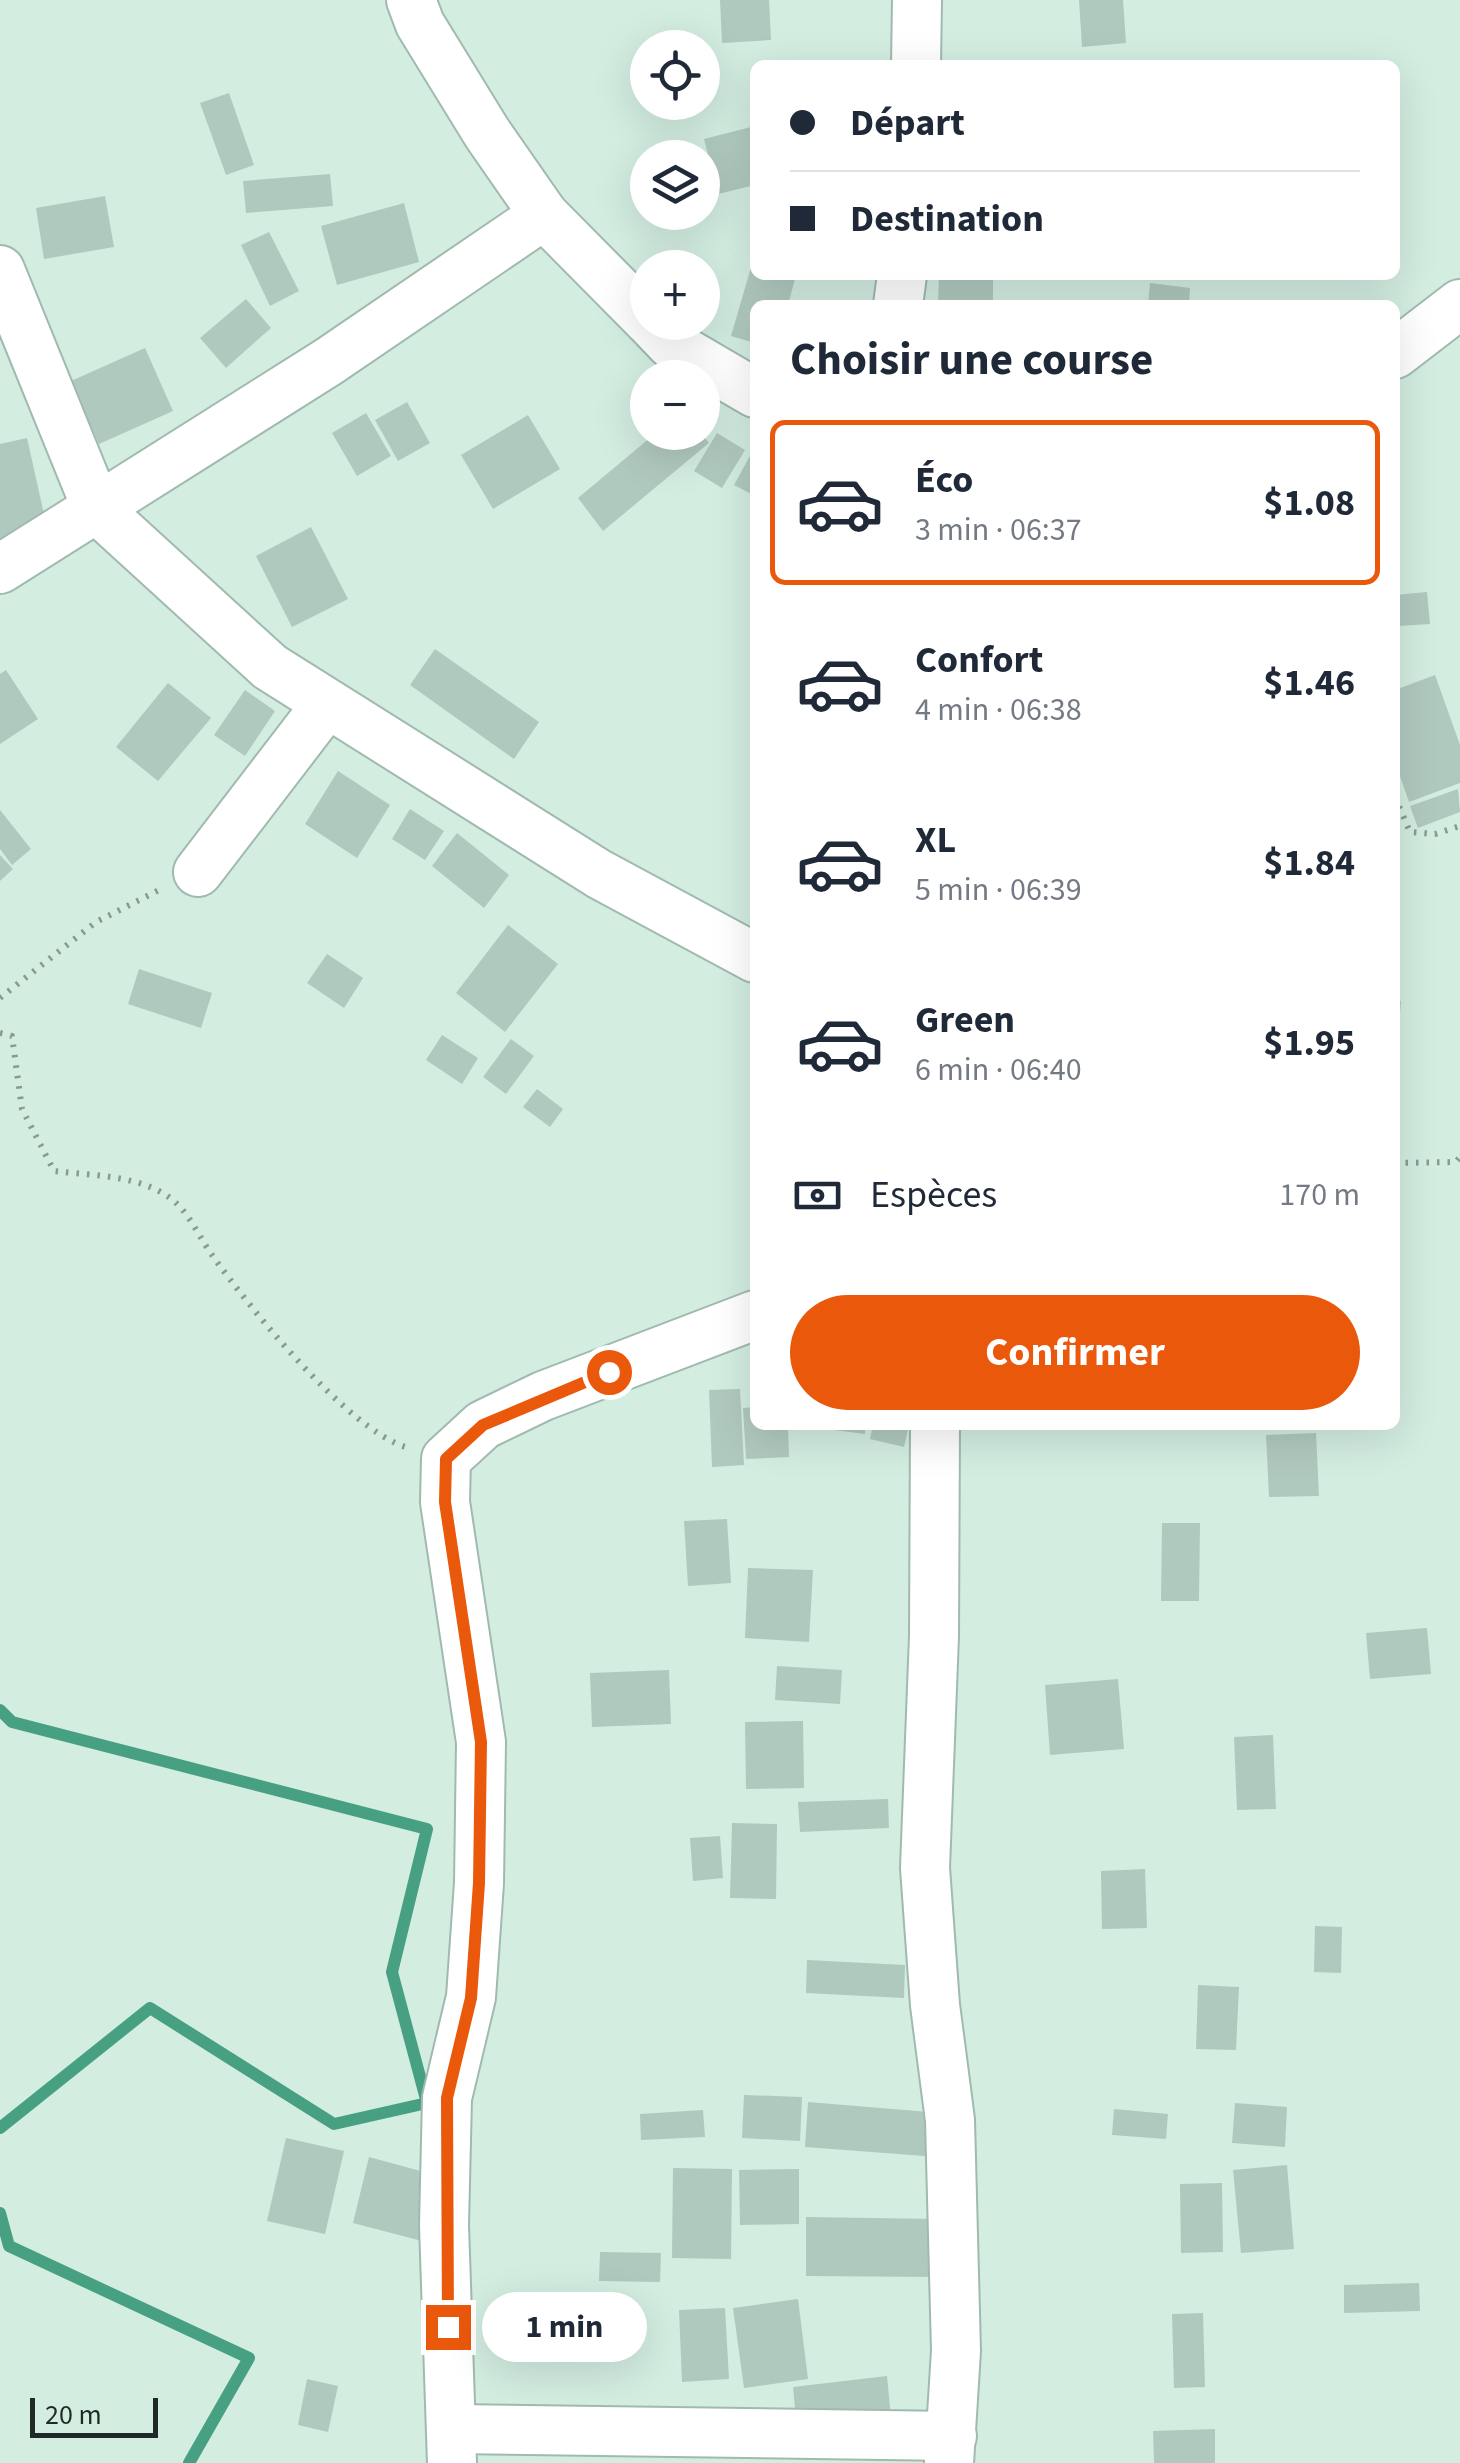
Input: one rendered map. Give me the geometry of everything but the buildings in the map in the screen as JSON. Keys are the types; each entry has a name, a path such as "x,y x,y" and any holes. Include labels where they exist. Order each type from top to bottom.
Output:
{"street":[{"path":"410,0 420,24 478,118 544,215 630,303"},
{"path":"916,60 917,0"},
{"path":"0,569 328,362 544,215"},
{"path":"0,270 97,510 270,667 326,706 599,874 750,955"},
{"path":"1400,350 1460,304"},
{"path":"667,340 750,390"},
{"path":"198,872 326,706"},
{"path":"750,1316 543,1396 483,1425 446,1459 445,1502 481,1742 479,1883 471,1998 447,2098 444,2225 452,2446 950,2450 956,2351 950,2120 935,2005 925,1868 934,1636 935,1430"}],"path":[{"path":"1400,809 1410,832 1435,834 1460,826"},
{"path":"0,998 96,922 198,872"},
{"path":"0,1033 12,1036 22,1110 54,1171 112,1178 159,1191 192,1218 210,1254 331,1397 399,1446 446,1459"},
{"path":"1400,1163 1456,1162 1460,1157"}],"waterway":[{"path":"0,1710 12,1722 427,1829 392,1972 427,2103 334,2124 150,2008 0,2128"},
{"path":"0,2213 9,2246 249,2358 189,2463"}],"route":[{"path":"448,2327 444,2225 447,2098 471,1998 479,1883 481,1742 445,1502 446,1459 483,1425 543,1396 609,1372"}]}
